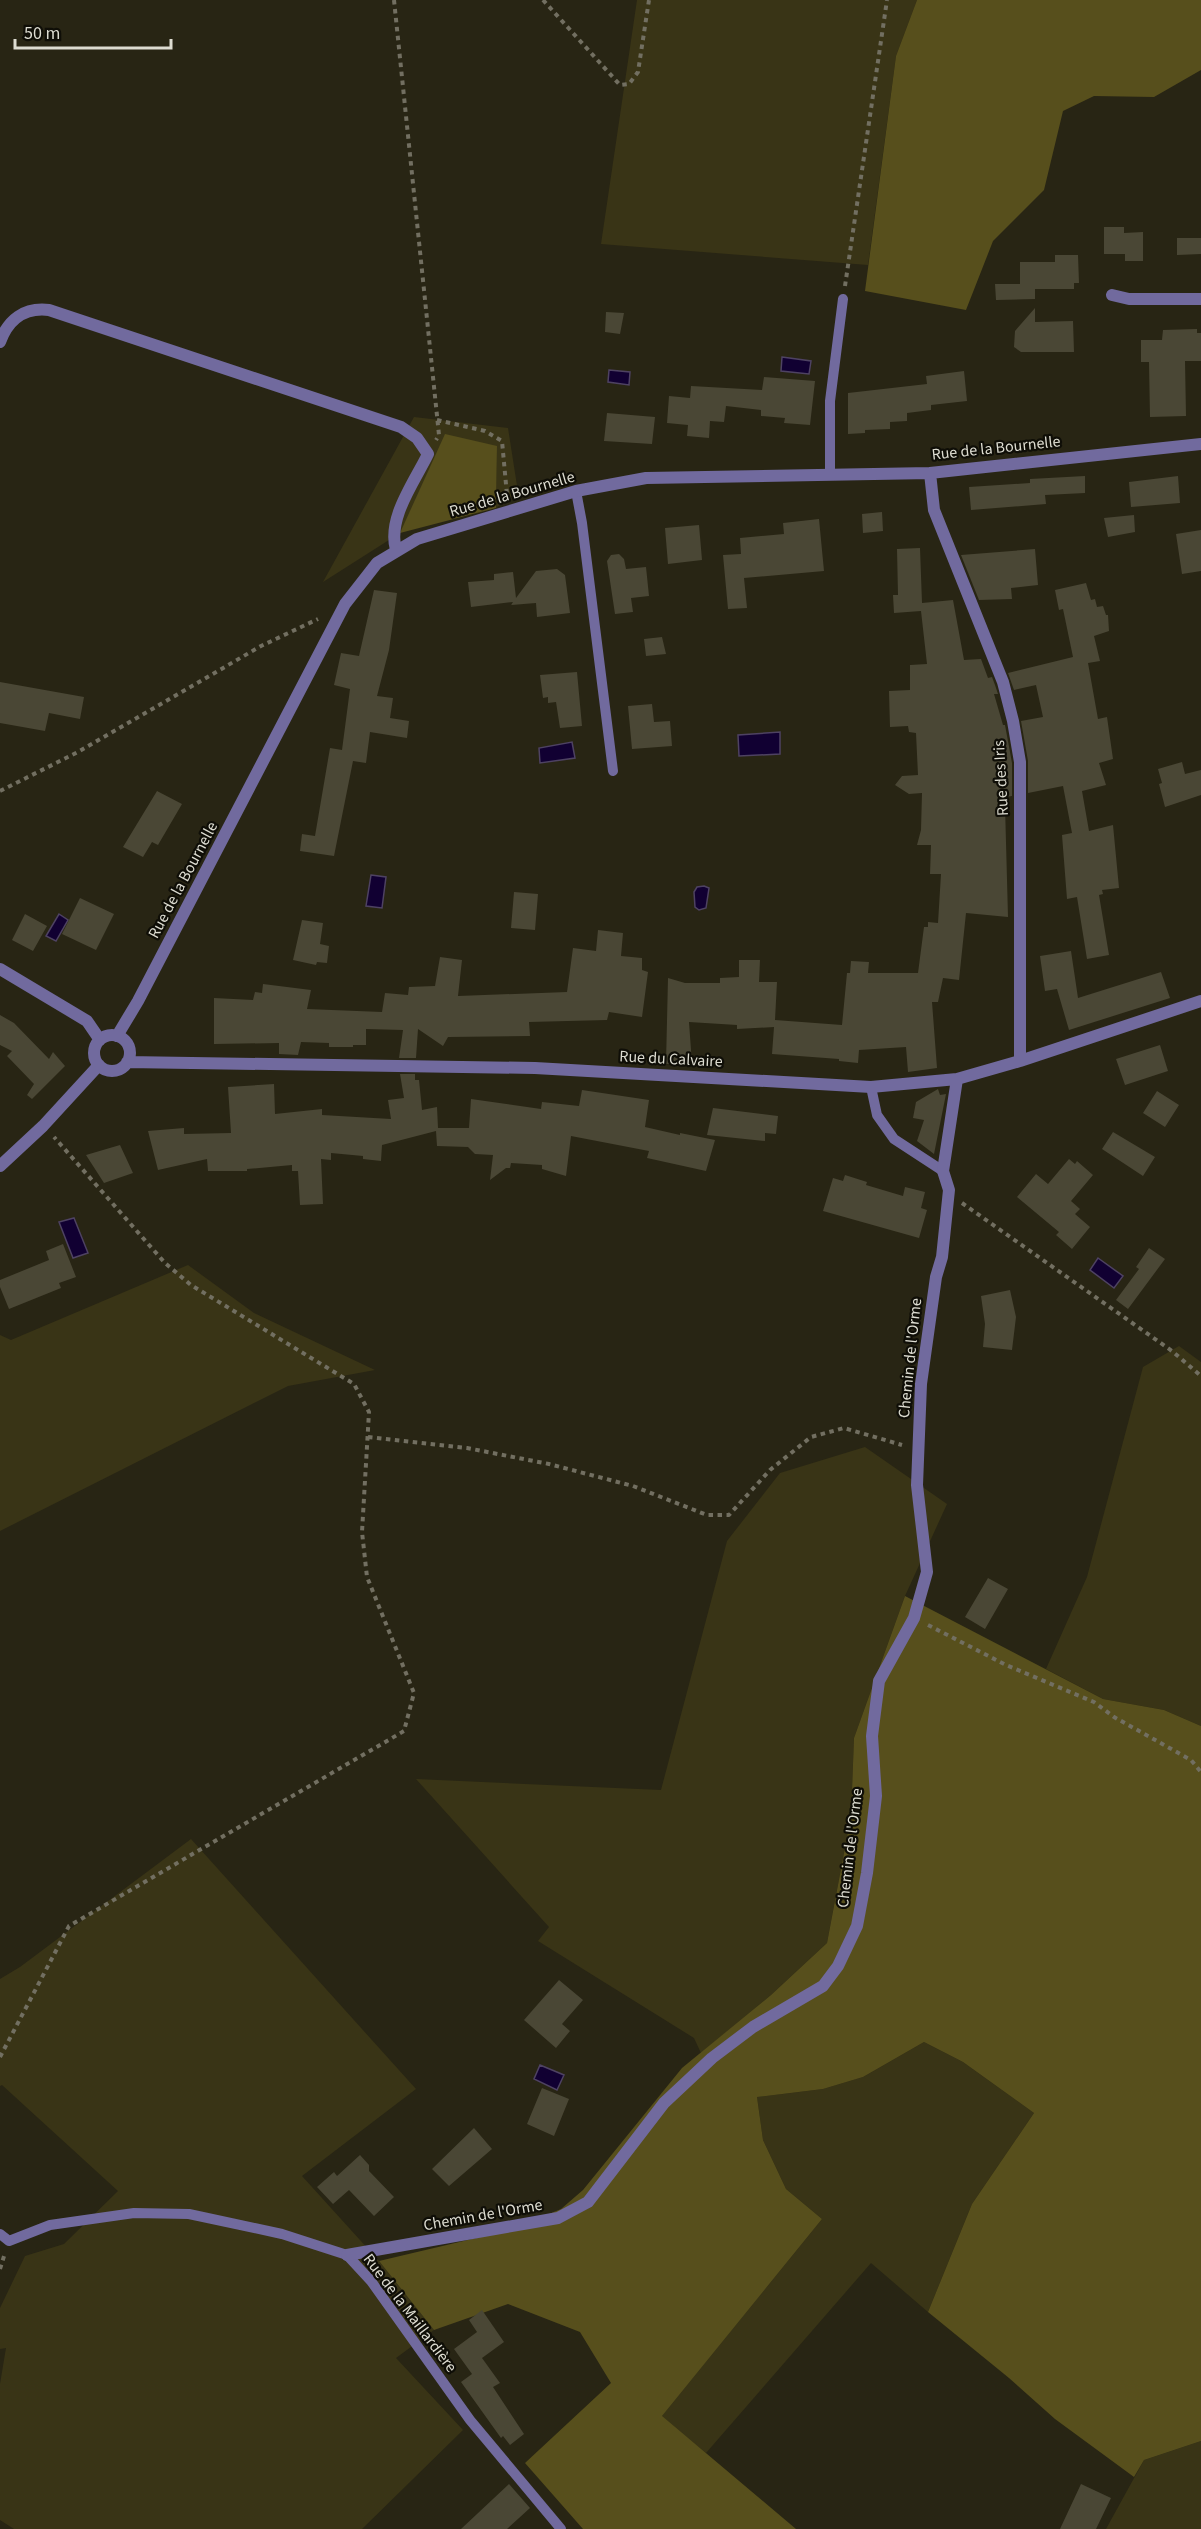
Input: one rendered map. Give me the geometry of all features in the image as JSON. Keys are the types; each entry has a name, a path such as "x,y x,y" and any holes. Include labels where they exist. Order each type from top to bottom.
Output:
{"street":[{"path":"1112,295 1129,299 1201,299"},
{"path":"0,342 6,327 21,314 36,309 49,310 400,427 417,438 428,454 397,514 393,540 396,550"},
{"name":"Rue de la Bournelle","path":"117,1036 138,1001 342,609 377,563 396,550 417,539 576,491 646,478 930,472 1201,444"},
{"name":"Rue des Iris","path":"930,472 934,510 1003,682 1020,762 1020,1061"},
{"path":"0,969 87,1021 100,1040"},
{"name":"Rue du Calvaire","path":"127,1062 534,1068 871,1087 957,1079 1020,1061 1201,1001"},
{"path":"108,1035 117,1036 129,1046 127,1062 114,1071 99,1065 94,1050 100,1040 108,1035"},
{"path":"0,1166 43,1126 99,1065"},
{"name":"Chemin de l'Orme","path":"347,2255 558,2218 588,2202 664,2103 712,2058 753,2027 824,1986 838,1966 857,1926 867,1873 876,1796 872,1736 879,1682 915,1618 927,1572 917,1485 921,1384 936,1277 942,1257 949,1190 943,1171 957,1079"}],"lane":[{"path":"830,475 830,401 843,299"},
{"path":"576,491 613,771"},
{"path":"871,1087 877,1116 894,1140 943,1171"},
{"name":"Rue de la Maillardière","path":"0,2234 9,2241 51,2225 134,2213 189,2214 282,2234 347,2255 372,2282 470,2420 561,2529"}],"path":[{"path":"394,0 439,435 428,454"},
{"path":"543,0 620,85 629,84 638,72 649,0"},
{"path":"843,299 887,0"},
{"path":"437,420 485,432 502,441 510,511"},
{"path":"0,791 78,752 261,645 342,609"},
{"path":"0,2057 69,1926 404,1731 414,1693 367,1577 362,1532 369,1412 354,1384 191,1285 165,1263 43,1126"},
{"path":"949,1190 964,1204 1172,1351 1201,1376"},
{"path":"368,1437 467,1448 549,1464 633,1486 707,1515 729,1515 770,1470 811,1437 844,1428 892,1444 918,1447"},
{"path":"915,1618 1006,1665 1094,1702 1114,1718 1191,1760 1201,1772"}],"shaded area":[{"path":"637,0 917,0 896,56 868,265 601,244"},
{"path":"917,0 1201,0 1201,70 1154,97 1094,96 1063,111 1044,190 993,241 966,310 865,291 896,56"},
{"path":"782,357 811,361 809,374 781,371"},
{"path":"609,370 630,372 629,385 608,382"},
{"path":"414,417 508,428 518,492 496,508 497,446 400,533 323,582"},
{"path":"445,434 497,446 496,508 400,533"},
{"path":"780,732 780,754 739,756 738,735"},
{"path":"572,742 575,758 540,763 539,748"},
{"path":"371,875 386,877 382,908 366,906"},
{"path":"697,887 709,888 706,908 699,910 695,907 694,892"},
{"path":"59,914 68,920 56,941 46,936"},
{"path":"74,1218 88,1253 73,1258 59,1222"},
{"path":"1098,1258 1123,1276 1114,1288 1090,1270"},
{"path":"188,1265 254,1313 375,1370 288,1386 0,1531 0,1335 11,1340"},
{"path":"1179,1346 1201,1362 1201,1726 1164,1710 1103,1699 1046,1669 1087,1577 1143,1367"},
{"path":"865,1447 947,1504 905,1596 854,1738 851,1816 827,1943 771,1995 701,2053 694,2038 538,1941 549,1927 416,1779 661,1790 727,1541 780,1473"},
{"path":"905,1596 1103,1699 1164,1710 1201,1726 1201,2441 1144,2460 1134,2477 1055,2419 928,2312 972,2204 1034,2113 963,2062 924,2042 863,2077 823,2089 757,2097 763,2140 786,2189 822,2219 662,2416 796,2529 583,2529 525,2463 611,2383 580,2332 508,2304 434,2330 379,2261 510,2230 561,2209 583,2190 682,2068 771,1995 827,1943 851,1816 854,1738"},
{"path":"191,1839 416,2089 302,2176 379,2261 434,2330 396,2358 463,2430 362,2529 14,2529 0,2520 0,2384 6,2348 0,2349 0,2308 25,2256 64,2244 118,2191 2,2085 0,2086 0,1979 20,1967"},
{"path":"924,2042 963,2062 1034,2113 972,2204 928,2312 871,2263 706,2453 661,2417 822,2219 786,2189 763,2140 757,2097 823,2089 863,2077"},
{"path":"540,2065 564,2075 557,2090 534,2079"},
{"path":"1201,2441 1201,2529 1106,2529 1144,2460"}],"building":[{"path":"1104,227 1124,227 1124,233 1143,232 1143,261 1125,261 1125,254 1104,254"},
{"path":"1177,238 1201,238 1201,254 1177,255"},
{"path":"1055,255 1078,255 1079,283 1074,283 1074,289 1035,289 1035,299 996,300 995,284 1020,284 1020,262 1055,262"},
{"path":"1035,308 1035,322 1073,321 1074,352 1021,352 1014,347 1015,331"},
{"path":"606,312 624,313 620,334 605,332"},
{"path":"1197,329 1197,333 1201,333 1201,361 1185,361 1186,416 1150,417 1149,362 1141,362 1141,340 1162,340 1163,330"},
{"path":"964,371 967,401 931,405 931,410 907,413 907,421 890,422 890,429 865,430 865,433 848,434 848,393 927,384 926,376"},
{"path":"764,377 815,381 810,425 784,423 785,418 761,416 761,410 726,406 724,422 710,421 709,438 687,436 688,425 667,423 669,396 690,398 691,386 762,390"},
{"path":"607,413 655,417 652,444 604,441"},
{"path":"1085,476 1085,493 1045,495 1046,504 971,510 969,487 1030,483 1030,479"},
{"path":"1178,476 1180,503 1131,507 1129,482"},
{"path":"882,512 883,531 863,533 862,514"},
{"path":"1134,515 1135,532 1108,537 1104,518"},
{"path":"819,519 824,571 744,578 747,608 728,609 723,555 741,554 740,538 784,534 783,523"},
{"path":"699,525 702,560 668,564 665,528"},
{"path":"1201,530 1201,571 1182,574 1176,534"},
{"path":"920,548 922,603 953,600 964,660 981,659 988,678 992,677 995,685 998,694 994,694 1003,725 1005,725 1012,763 1012,796 1006,797 1007,805 1005,805 1008,917 966,913 959,980 943,978 938,1002 932,1002 937,1068 908,1072 906,1047 859,1050 858,1063 839,1061 839,1059 772,1054 774,1027 737,1029 737,1025 689,1022 692,1064 666,1064 668,978 685,983 720,983 720,978 739,977 739,960 760,960 759,982 777,982 775,1020 842,1025 847,973 850,973 851,961 869,962 868,973 918,973 924,927 928,927 928,922 938,923 941,874 930,874 931,845 917,845 921,830 922,793 909,794 895,785 902,776 918,775 916,733 909,732 908,726 890,727 889,691 910,690 910,665 927,664 921,611 894,613 893,595 898,595 897,549"},
{"path":"1035,549 1038,585 1011,588 1012,599 979,600 961,555"},
{"path":"619,554 624,559 626,569 646,567 649,596 631,598 633,612 615,614 607,561 611,555"},
{"path":"557,569 565,575 570,613 537,617 536,603 511,605 513,602 471,607 468,582 494,580 494,574 513,572 516,598 536,571"},
{"path":"1086,583 1091,600 1095,599 1097,607 1103,606 1108,615 1109,631 1094,636 1100,661 1088,663 1098,719 1107,717 1113,759 1099,763 1106,785 1082,791 1089,831 1113,825 1119,888 1102,890 1103,894 1099,895 1109,955 1087,959 1077,897 1067,899 1062,835 1072,833 1063,786 1028,793 1028,761 1021,721 1043,717 1036,685 1014,690 1008,673 1073,657 1063,609 1059,610 1055,590"},
{"path":"374,590 397,593 389,650 377,696 393,698 390,718 409,721 407,738 370,732 366,763 353,761 334,856 300,851 302,834 315,836 330,748 342,750 350,689 334,685 341,653 359,656"},
{"path":"662,637 666,654 646,656 644,639"},
{"path":"577,672 582,726 560,728 556,702 548,703 548,697 543,698 540,675"},
{"path":"0,682 84,697 80,719 49,713 45,731 0,723"},
{"path":"652,704 654,722 670,721 672,746 632,749 628,706"},
{"path":"1182,762 1185,774 1201,770 1201,795 1165,807 1158,769"},
{"path":"157,791 182,804 158,845 152,842 143,857 123,847"},
{"path":"514,892 538,894 535,930 511,928"},
{"path":"80,898 114,914 96,950 62,934"},
{"path":"25,914 47,926 33,951 12,940"},
{"path":"302,920 323,923 320,944 329,946 327,963 317,962 316,965 293,960"},
{"path":"598,930 623,933 621,956 642,958 642,970 648,972 642,1017 609,1012 607,1020 529,1022 530,1036 448,1037 443,1046 418,1029 416,1058 399,1058 403,1030 366,1029 366,1045 353,1045 353,1047 329,1047 329,1043 301,1042 298,1055 279,1054 279,1043 214,1044 214,998 253,1000 255,992 262,993 263,984 311,990 307,1009 382,1012 385,993 408,995 409,987 435,986 440,957 462,960 458,996 567,992 573,948 596,951"},
{"path":"1071,951 1078,998 1161,972 1170,998 1069,1030 1057,989 1045,991 1040,956"},
{"path":"0,1015 14,1023 49,1059 53,1052 65,1066 32,1099 27,1095 34,1084 7,1056 12,1051 0,1045"},
{"path":"1160,1045 1168,1071 1125,1085 1116,1059"},
{"path":"400,1074 415,1074 415,1080 419,1080 422,1110 437,1107 438,1128 469,1128 471,1099 541,1109 542,1102 579,1106 582,1090 649,1100 645,1127 715,1140 706,1171 647,1158 649,1151 571,1136 566,1176 542,1169 542,1165 511,1163 510,1168 506,1168 490,1180 493,1155 475,1154 468,1147 437,1146 436,1131 382,1145 381,1161 363,1159 363,1156 331,1153 331,1160 321,1159 323,1204 300,1205 298,1171 292,1171 292,1165 247,1169 247,1171 208,1171 207,1159 158,1170 148,1131 184,1128 184,1134 231,1133 228,1087 274,1084 275,1114 322,1109 322,1115 391,1119 388,1100 404,1098"},
{"path":"938,1089 940,1095 946,1094 934,1154 917,1141 924,1120 913,1118 916,1102"},
{"path":"1157,1091 1179,1105 1165,1127 1143,1113"},
{"path":"713,1108 778,1116 776,1134 765,1133 765,1141 707,1135"},
{"path":"1113,1132 1155,1157 1143,1176 1102,1149"},
{"path":"120,1145 133,1173 104,1183 86,1155"},
{"path":"1069,1159 1075,1164 1077,1161 1093,1175 1071,1201 1080,1209 1075,1214 1090,1227 1072,1249 1056,1235 1059,1232 1017,1197 1036,1174 1048,1184"},
{"path":"845,1175 867,1182 866,1185 903,1196 905,1187 925,1192 921,1208 927,1210 919,1238 823,1211 833,1178 843,1181"},
{"path":"63,1244 76,1277 59,1283 61,1288 9,1309 0,1287 0,1280 49,1260 46,1251"},
{"path":"1149,1248 1165,1259 1128,1309 1116,1300 1139,1269 1136,1267"},
{"path":"1010,1290 1016,1317 1012,1350 983,1347 985,1324 981,1296"},
{"path":"988,1578 1008,1589 985,1629 965,1617"},
{"path":"559,1980 583,2000 562,2024 570,2031 556,2048 524,2020"},
{"path":"542,2088 569,2099 554,2136 527,2124"},
{"path":"474,2128 492,2149 449,2186 432,2169"},
{"path":"360,2155 369,2165 369,2171 394,2197 374,2216 349,2190 333,2204 317,2187 334,2172 337,2176"},
{"path":"482,2310 504,2342 482,2358 500,2383 493,2387 524,2434 510,2445 503,2436 501,2438 461,2382 472,2374 454,2349 477,2332 469,2320"},
{"path":"509,2484 530,2508 507,2529 461,2529"},
{"path":"1081,2484 1111,2498 1096,2529 1060,2529"}]}
